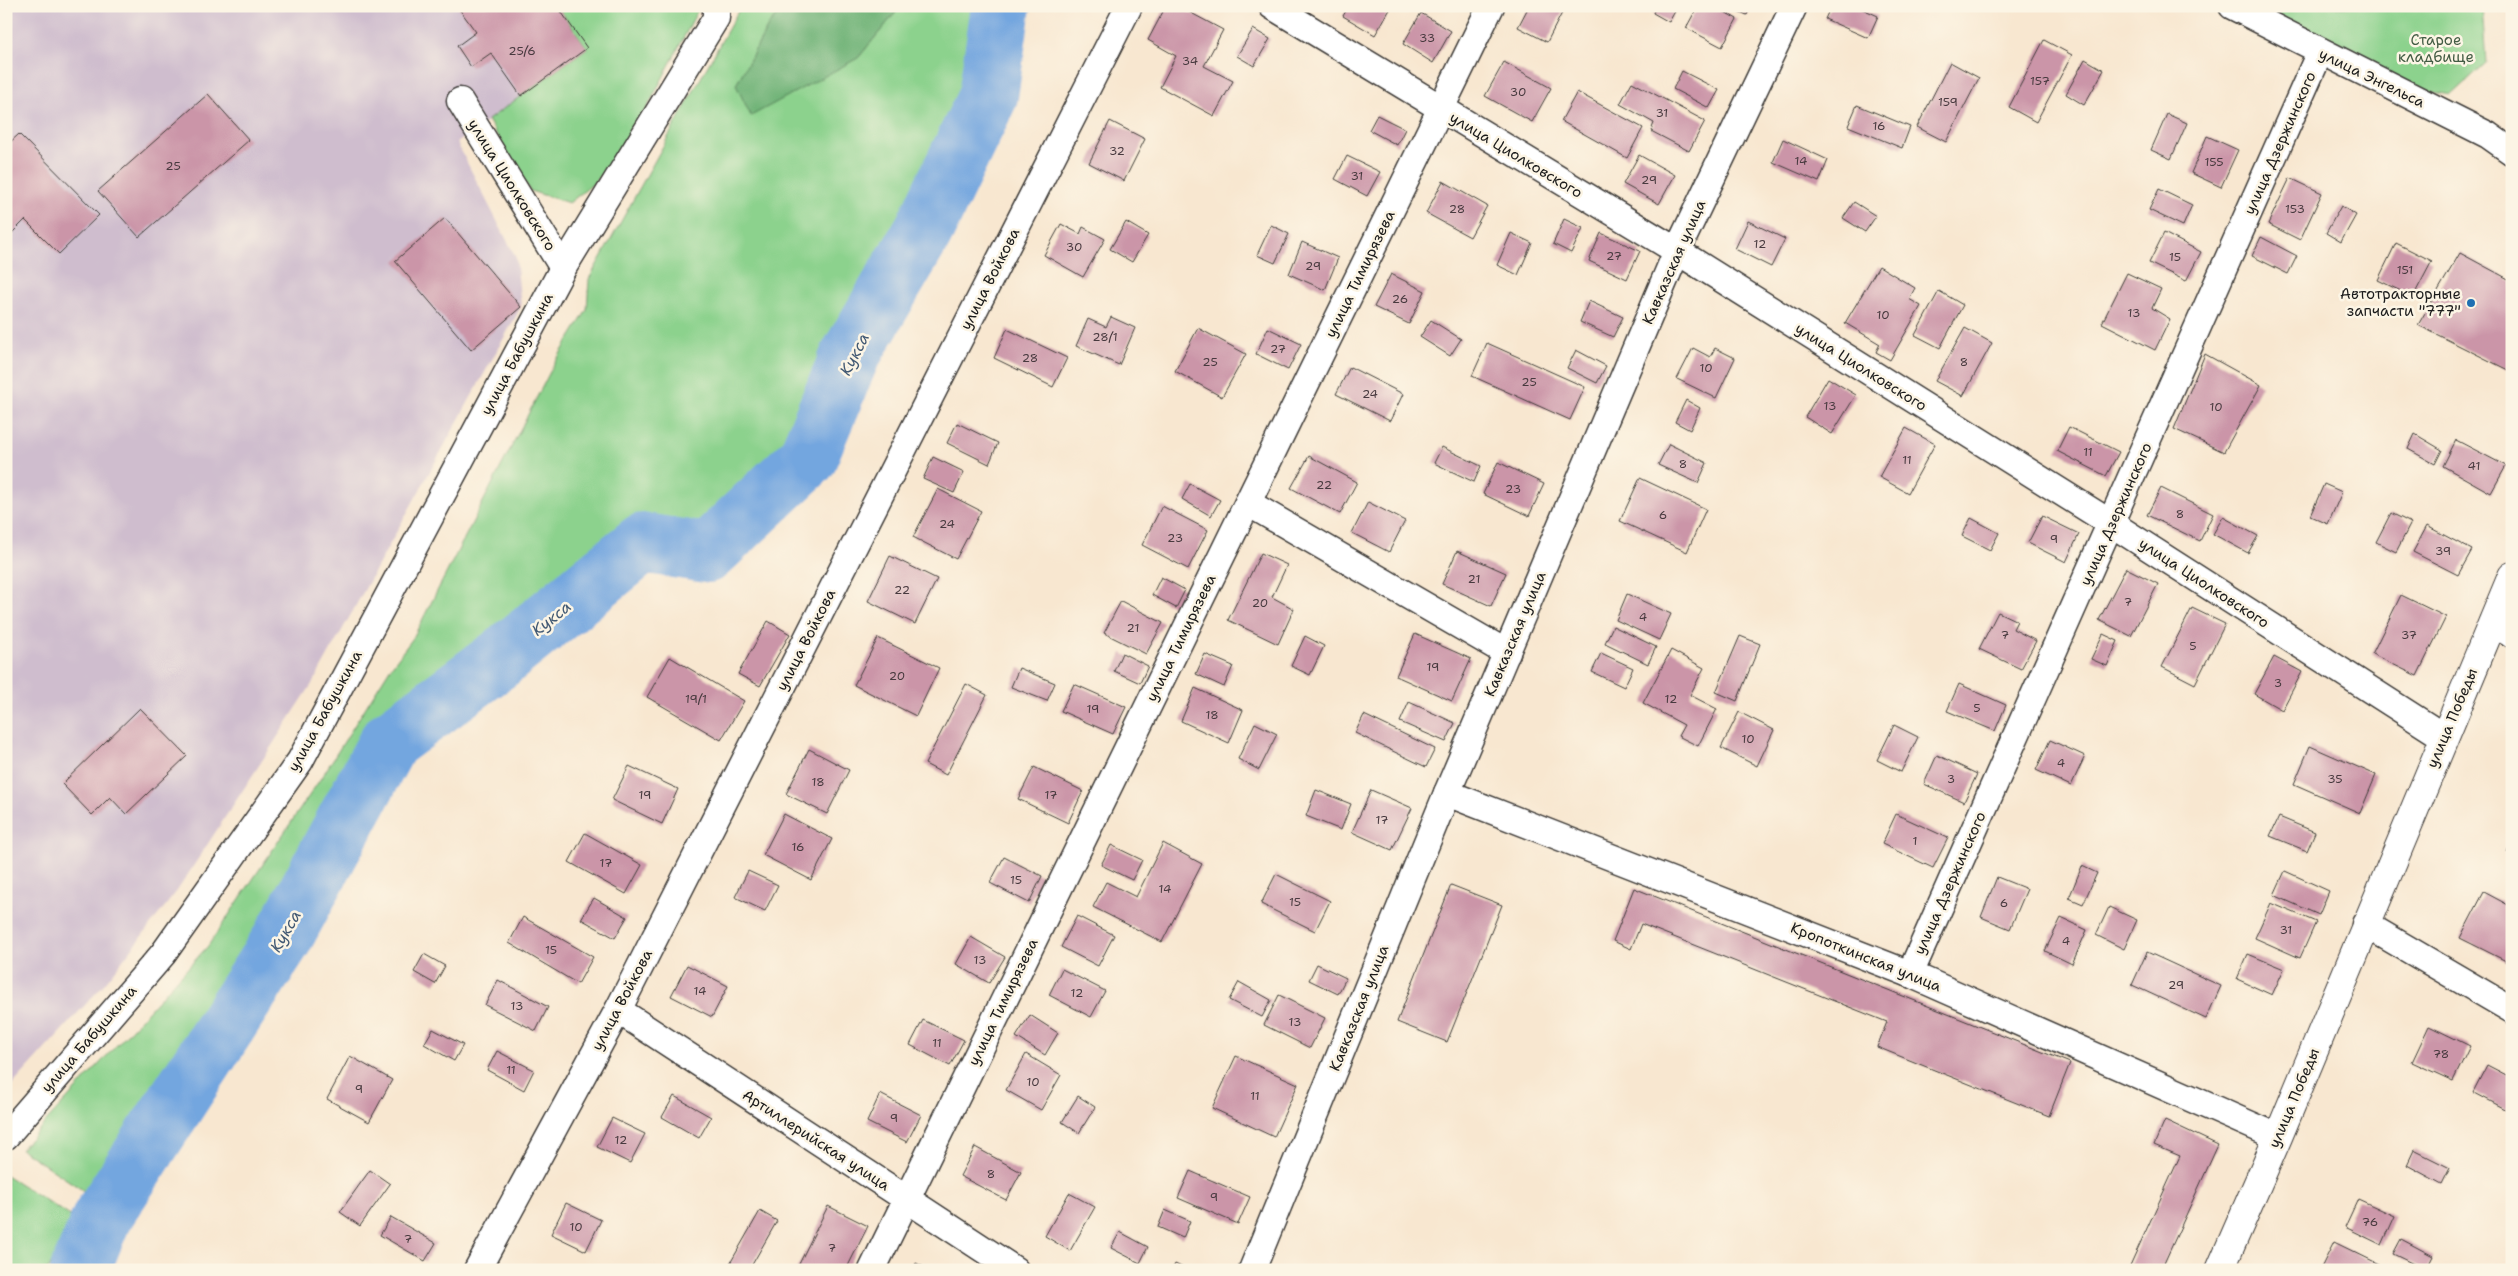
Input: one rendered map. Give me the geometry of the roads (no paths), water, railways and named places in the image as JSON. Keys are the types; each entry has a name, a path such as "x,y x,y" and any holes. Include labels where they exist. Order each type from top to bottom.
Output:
{"street":[{"name":"улица Бабушкина","path":"6,1136 163,954 300,761 564,268 716,18 716,6"},
{"name":"улица Войкова","path":"477,1270 618,1010 1129,6"},
{"name":"улица Циолковского","path":"1272,6 1440,110 1677,251 2112,524 2444,737"},
{"name":"улица Тимирязева","path":"872,1270 1491,6"},
{"name":"Кавказская улица","path":"1252,1270 1447,794 1677,251 1794,6"},
{"name":"улица Энгельса","path":"2232,6 2488,135 2512,152"},
{"name":"улица Дзержинского","path":"1910,974 2112,524 2320,52"},
{"name":"улица Циолковского","path":"460,101 564,268"},
{"path":"1248,503 1507,653"},
{"name":"улица Победы","path":"2220,1270 2278,1137 2444,737 2502,628 2512,576"},
{"name":"Кропоткинская улица","path":"1447,794 1910,974 2278,1137"},
{"path":"2365,924 2512,1010"},
{"name":"Артиллерийская улица","path":"618,1010 1015,1270"}],"waterway":[{"name":"Кукса","path":"80,1270 102,1217 283,938 389,741 500,659 643,543 707,553 807,459 850,356 924,230 988,96 1001,6"}],"place":[{"name":"Автотракторные запчасти \"777\"","path":"2471,303"}],"park label":[{"name":"Старое кладбище","path":"2436,48"}]}
